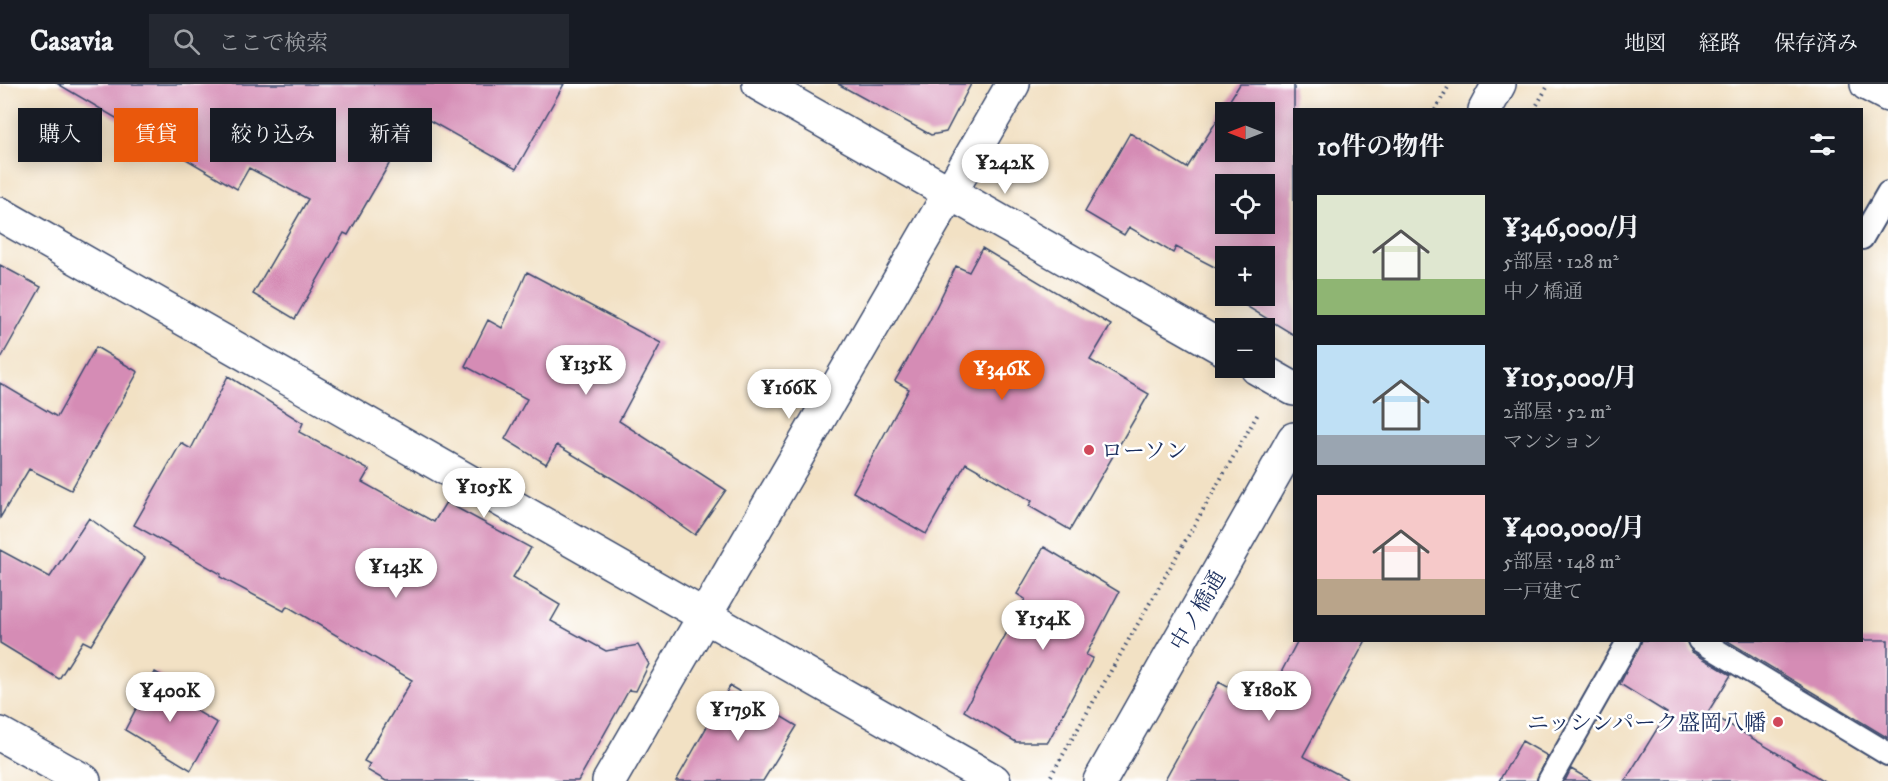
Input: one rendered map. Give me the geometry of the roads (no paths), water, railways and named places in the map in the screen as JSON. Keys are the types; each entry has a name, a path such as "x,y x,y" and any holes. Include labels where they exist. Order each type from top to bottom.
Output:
{"main road":[{"path":"759,84 1215,344"},
{"path":"609,781 1013,84"},
{"path":"1486,108 1499,84"},
{"path":"1867,84 1888,95"},
{"path":"0,214 994,781"},
{"name":"中ノ橋通","path":"1100,781 1293,441"},
{"path":"0,734 84,781"}],"lane":[{"path":"1863,236 1888,193"},
{"path":"1549,781 1628,642"},
{"path":"1702,642 1888,754"}],"place":[{"name":"ローソン","path":"1089,450"},
{"name":"ニッシンパーク盛岡八幡","path":"1778,722"}]}
